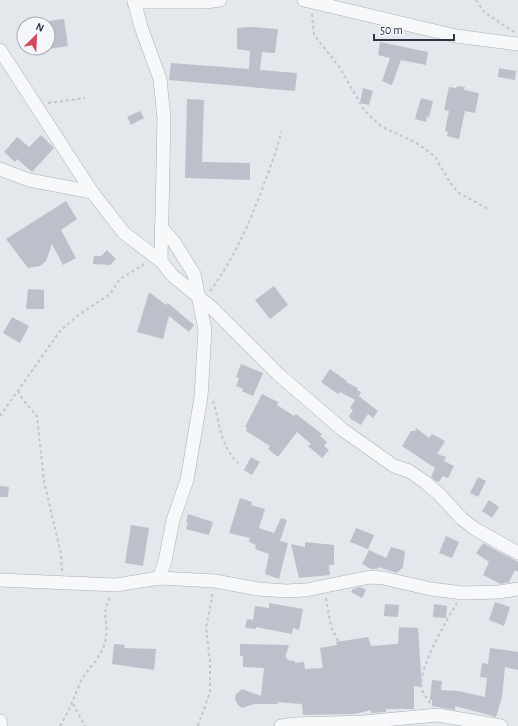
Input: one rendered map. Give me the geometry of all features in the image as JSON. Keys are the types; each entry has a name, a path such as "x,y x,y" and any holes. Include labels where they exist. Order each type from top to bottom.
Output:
{"street":[{"path":"158,259 161,227 164,118 160,79 134,1 154,0 199,2 220,0"},
{"path":"313,1 456,36 518,44"},
{"path":"0,50 35,105 81,172 92,192 124,233 158,259 172,275 201,298 278,374 343,430 394,466 409,471 425,482 439,494 461,518 475,529 518,553"},
{"path":"0,169 29,180 92,192"},
{"path":"158,578 165,561 173,520 187,480 199,409 206,330 201,298 194,274 187,260 161,227"},
{"path":"0,580 116,585 158,578 215,581 258,589 286,591 306,590 323,585 376,578 463,593 499,592 518,589"},
{"path":"281,726 296,724 363,722 438,715 501,726"},
{"path":"0,721 1,726"}],"path":[{"path":"476,0 484,12 518,35"},
{"path":"313,1 314,35 340,68 364,110 388,130 415,142 432,154 456,189 490,210"},
{"path":"35,105 84,98"},
{"path":"201,298 228,266 239,244 261,192 281,132"},
{"path":"0,416 60,331 77,316 110,294 120,279 158,259"},
{"path":"18,391 23,400 36,416 44,481 61,554 61,583"},
{"path":"212,400 220,421 222,439 233,458 238,463"},
{"path":"198,726 210,692 210,661 206,628 215,581"},
{"path":"60,726 72,704 82,680 105,643 107,632 105,607 116,585"},
{"path":"323,585 331,627 338,641"},
{"path":"438,715 422,690 422,681 437,636 446,625 463,593"},
{"path":"72,704 85,726"}],"building":[{"path":"64,19 68,46 56,48 56,20"},
{"path":"250,27 278,29 275,53 262,52 260,70 297,73 295,91 169,80 171,63 249,69 250,51 237,49 237,28"},
{"path":"380,42 428,52 426,65 401,60 392,85 382,81 390,58 378,55"},
{"path":"499,68 516,71 515,80 498,77"},
{"path":"457,86 465,87 464,90 479,93 475,113 465,111 459,139 447,136 448,132 445,131 449,111 444,110 449,87 456,88"},
{"path":"363,88 373,91 369,105 360,103"},
{"path":"421,98 433,101 429,117 427,116 426,122 415,119"},
{"path":"187,99 204,100 202,162 250,163 250,180 185,178"},
{"path":"140,111 144,118 131,125 127,117"},
{"path":"41,135 54,148 32,172 17,159 15,162 4,152 17,137 29,147"},
{"path":"66,201 77,219 61,230 76,258 63,265 52,244 46,261 40,266 28,268 6,239"},
{"path":"107,250 116,259 110,265 93,264 94,256 101,256"},
{"path":"274,286 288,305 270,319 255,300"},
{"path":"28,289 44,290 44,309 26,309"},
{"path":"149,292 166,305 168,303 194,325 189,332 169,316 163,339 137,332"},
{"path":"12,317 29,326 20,343 3,333"},
{"path":"241,364 263,373 253,396 242,391 243,389 236,386 239,378 236,377"},
{"path":"330,369 347,381 346,382 358,388 357,390 361,392 359,396 378,411 373,418 368,414 361,425 351,419 349,416 353,410 350,408 355,400 340,392 338,394 321,382"},
{"path":"262,394 278,402 277,405 294,416 296,414 322,434 320,436 327,442 324,446 329,450 322,458 308,446 311,444 297,432 278,457 268,449 270,446 246,431 247,428 245,427"},
{"path":"416,428 429,438 432,434 445,441 437,454 446,457 444,461 454,466 448,478 443,476 439,482 436,481 431,477 435,468 402,446 411,431 415,431"},
{"path":"251,457 260,462 252,475 244,470"},
{"path":"478,477 486,481 478,497 470,493"},
{"path":"0,486 9,487 8,497 0,497"},
{"path":"240,498 252,502 251,505 265,509 259,528 274,533 281,518 287,520 280,541 288,543 279,579 265,574 269,554 255,549 256,545 249,542 250,538 229,533"},
{"path":"489,500 499,507 492,518 482,511"},
{"path":"188,514 213,522 209,535 186,529"},
{"path":"131,525 149,528 143,566 125,563"},
{"path":"356,528 374,535 368,549 350,542"},
{"path":"446,536 459,542 452,558 439,553"},
{"path":"305,542 334,545 334,565 329,565 330,575 299,578 291,544 305,547"},
{"path":"483,543 518,562 518,572 515,570 509,582 501,584 483,575 489,562 476,553"},
{"path":"391,547 405,551 403,567 397,573 378,567 377,569 371,569 362,564 369,550 386,558"},
{"path":"360,587 366,590 362,598 351,592 353,589"},
{"path":"495,602 510,607 504,626 489,620"},
{"path":"269,603 303,609 299,630 293,628 292,634 256,627 256,629 245,628 247,619 253,620 255,606 269,608"},
{"path":"385,604 399,605 398,617 384,616"},
{"path":"434,604 447,606 446,618 433,617"},
{"path":"399,627 418,628 422,687 414,686 414,709 386,709 386,712 371,713 371,710 355,714 303,715 302,704 275,702 279,704 254,704 242,708 238,705 235,699 236,694 242,689 261,696 264,668 243,667 243,656 240,656 240,644 289,645 285,657 287,657 287,660 295,661 295,663 304,662 305,669 323,668 320,648 337,645 336,642 368,637 371,646 398,644"},
{"path":"114,644 125,645 124,648 156,649 154,670 112,664"},
{"path":"490,648 518,652 518,670 505,667 502,697 496,717 455,706 455,710 432,706 432,700 430,700 432,680 442,681 441,690 458,691 485,697 487,678 480,677 482,663 488,664"}]}
